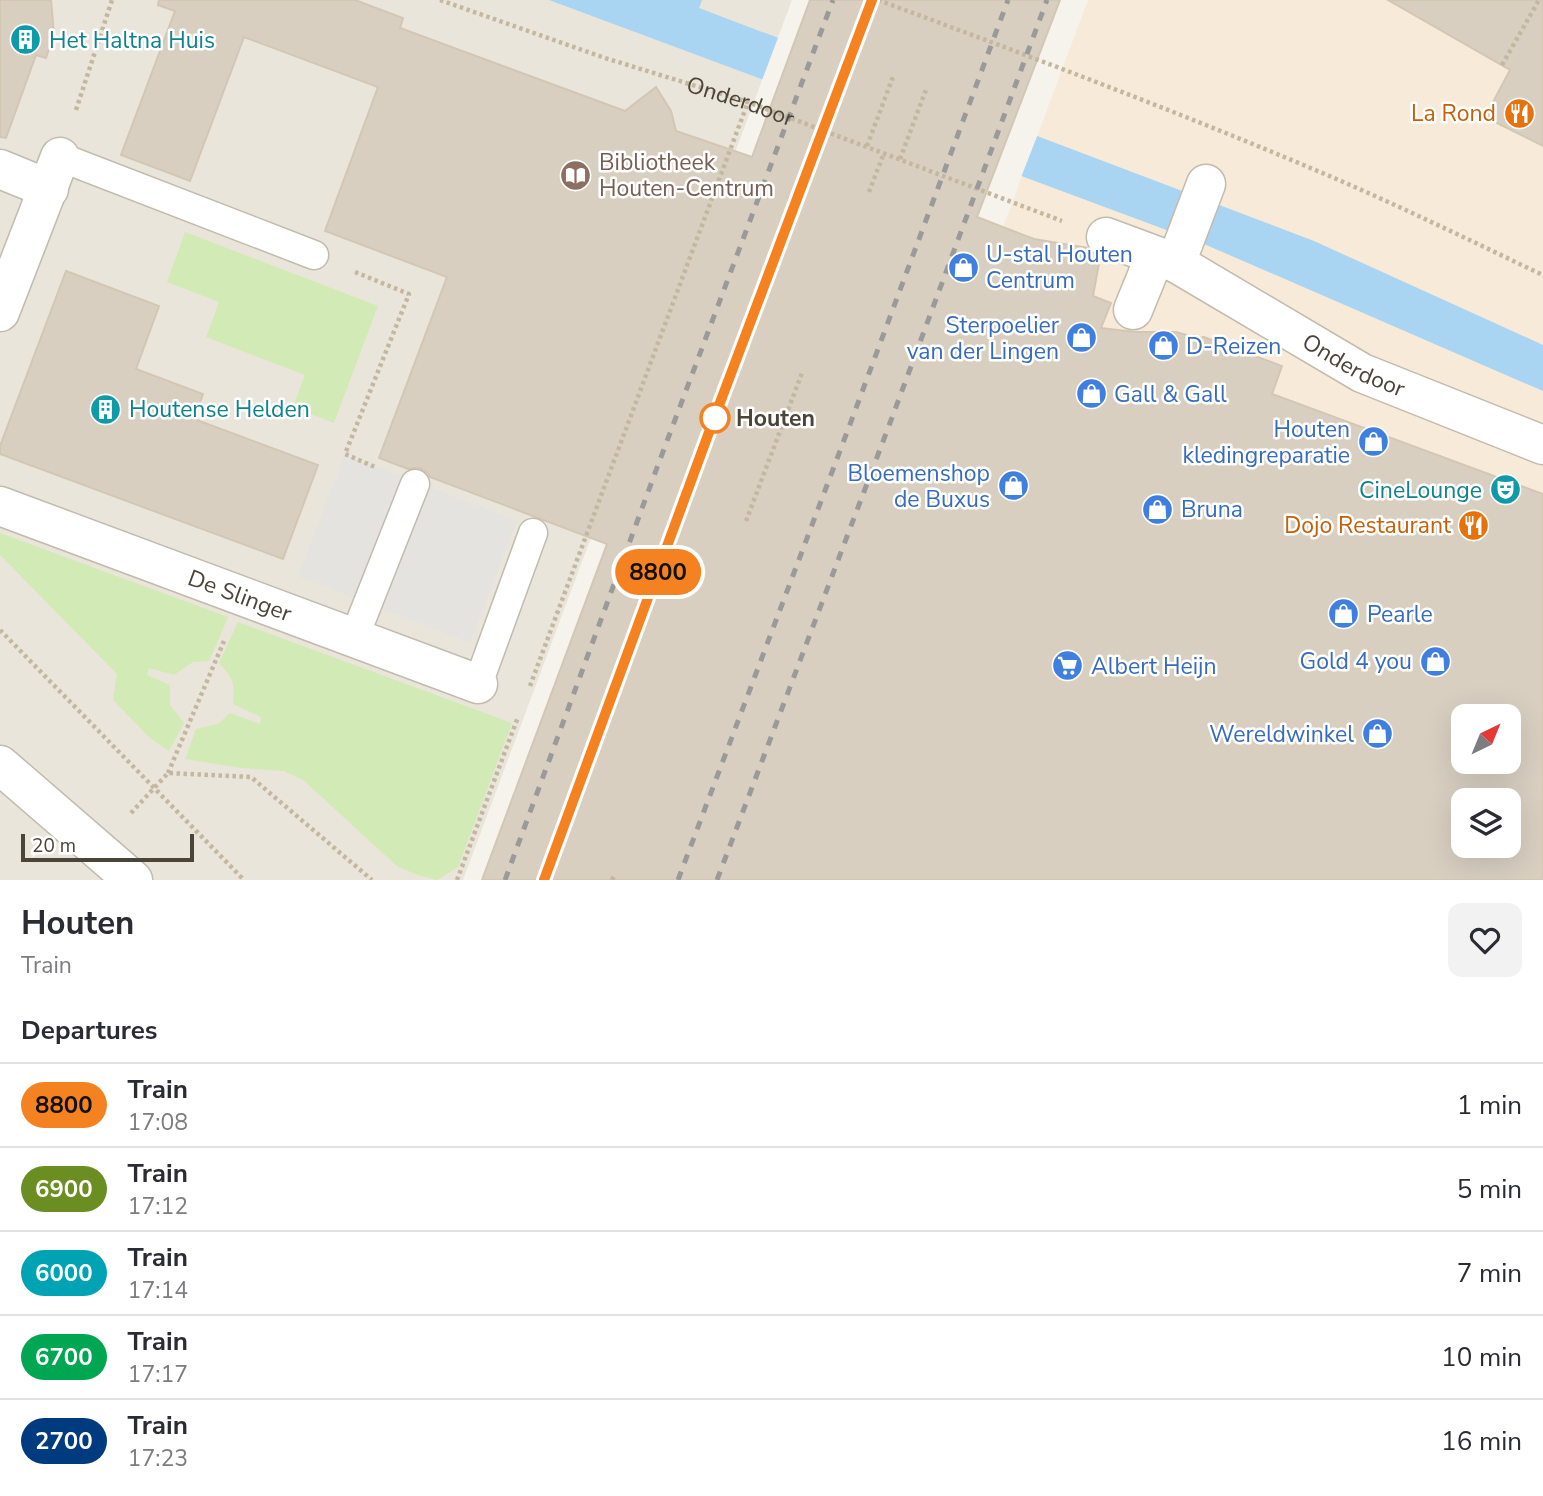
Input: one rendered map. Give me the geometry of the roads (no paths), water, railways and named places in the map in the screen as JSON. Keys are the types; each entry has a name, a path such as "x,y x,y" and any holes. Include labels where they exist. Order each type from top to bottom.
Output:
{"street":[{"path":"0,169 55,173 0,312"},
{"path":"1133,310 1171,256 1206,184"},
{"name":"Onderdoor","path":"1105,237 1171,256 1362,373 1543,445"},
{"name":"De Slinger","path":"0,506 478,684"},
{"path":"0,765 133,880"}],"lane":[{"path":"55,173 314,256"},
{"path":"354,638 415,484"},
{"path":"478,684 533,533"}],"water":[{"path":"549,0 702,0 699,8 1314,241 1543,345 1543,391 1204,244"}],"railway":[{"path":"505,880 833,0"},
{"path":"544,880 872,0"},
{"path":"678,880 1008,0"},
{"path":"717,880 1047,0"}],"train":[{"name":"8800","path":"544,880 872,0"}],"place":[{"name":"Het Haltna Huis","path":"26,40"},
{"name":"La Rond","path":"1519,113"},
{"name":"Bibliotheek Houten-Centrum","path":"576,175"},
{"name":"U-stal Houten Centrum","path":"963,267"},
{"name":"Sterpoelier van der Lingen","path":"1082,338"},
{"name":"D-Reizen","path":"1163,346"},
{"name":"Gall & Gall","path":"1091,394"},
{"name":"Houtense Helden","path":"106,409"},
{"name":"Houten","path":"715,418"},
{"name":"Houten kledingreparatie","path":"1373,442"},
{"name":"Bloemenshop de Buxus","path":"1013,486"},
{"name":"CineLounge","path":"1505,490"},
{"name":"Bruna","path":"1158,509"},
{"name":"Dojo Restaurant","path":"1474,525"},
{"name":"Pearle","path":"1344,614"},
{"name":"Gold 4 you","path":"1435,661"},
{"name":"Albert Heijn","path":"1068,666"},
{"name":"Wereldwinkel","path":"1377,734"}]}
